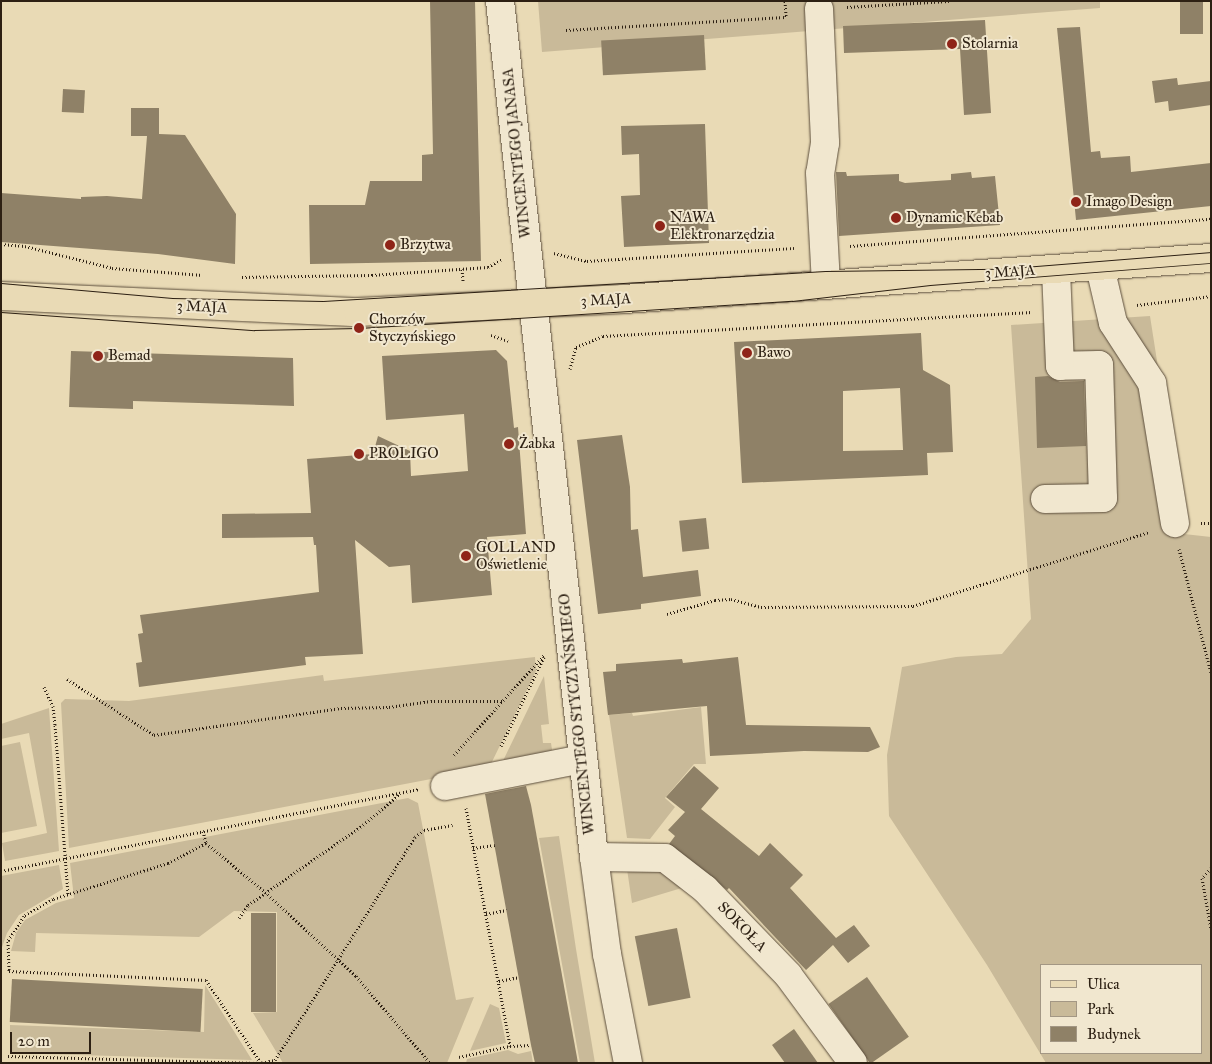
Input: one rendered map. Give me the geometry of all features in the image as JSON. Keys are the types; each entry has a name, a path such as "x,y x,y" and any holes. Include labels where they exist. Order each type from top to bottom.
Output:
{"main road":[{"name":"3 MAJA","path":"1,296 358,312 532,304 1211,258"}],"street":[{"name":"WINCENTEGO JANASA","path":"500,1 532,304"},
{"path":"818,9 825,143 820,173 826,285"},
{"path":"1100,267 1113,323 1152,384 1175,523"},
{"path":"1045,499 1103,498 1099,365 1060,366 1056,270"},
{"name":"WINCENTEGO STYCZYŃSKIEGO","path":"532,304 594,858 607,954 628,1063"},
{"path":"445,786 487,776 582,759"},
{"name":"SOKOŁA","path":"594,858 665,858 705,889 788,975 853,1063"}],"path":[{"path":"818,9 949,1"},
{"path":"566,30 786,18"},
{"path":"846,246 1211,219"},
{"path":"1,244 25,246 112,268 204,275"},
{"path":"546,252 587,261 801,247"},
{"path":"238,277 359,276 462,269 488,267 503,258"},
{"path":"462,269 463,281"},
{"path":"1111,308 1211,296"},
{"path":"603,336 1058,311"},
{"path":"482,335 504,337 514,345"},
{"path":"668,614 723,599 760,608 913,606 1175,523 1211,523"},
{"path":"1175,523 1181,560 1211,673"},
{"path":"546,653 547,662"},
{"path":"451,759 546,653"},
{"path":"487,776 546,653"},
{"path":"67,679 154,735 341,708 389,707 431,702 504,701"},
{"path":"44,687 53,706 68,894"},
{"path":"1,870 402,792 445,786"},
{"path":"239,918 248,905 362,825 402,792"},
{"path":"467,815 510,1046"},
{"path":"8,1056 261,1063 275,1060 415,837 424,830 453,825"},
{"path":"203,831 206,844 265,892 337,961 356,976 430,1063"},
{"path":"206,844 168,862 68,894 24,916 14,928 6,950 9,971 206,980 261,1063"},
{"path":"473,848 495,844"},
{"path":"1211,868 1202,878 1211,929"},
{"path":"486,914 507,910"},
{"path":"499,981 519,977"},
{"path":"458,1058 510,1046 532,1045"}],"green space":[{"path":"538,1 1100,1 1100,8 542,52"},
{"path":"1150,316 1184,534 1211,537 1211,1063 1046,1063 1041,1054 1202,1054 1202,964 1040,964 1040,1053 987,965 889,816 887,755 902,667 956,657 1002,654 1031,619 1011,325"},
{"path":"535,657 536,671 489,768 69,848 61,703 65,699 129,701 323,675 324,681"},
{"path":"544,676 549,724 541,725 543,743 551,743 553,756 501,765"},
{"path":"701,707 706,764 694,764 665,798 675,807 650,839 627,838 609,715 632,713 633,716"},
{"path":"49,708 59,851 5,861 2,843 47,833 29,733 1,739 1,724"},
{"path":"20,742 37,826 1,833 1,746"},
{"path":"408,798 418,803 456,1000 474,997 447,1063 283,1063 253,1013 277,1012 277,912 234,911 199,937 36,933 35,952 11,951 16,933 25,920 56,903 74,898 70,863"},
{"path":"559,836 595,1063 580,1063 539,838"},
{"path":"59,865 63,889 19,915 7,933 1,950 1,876"},
{"path":"627,869 656,870 671,875 685,887 632,903"},
{"path":"205,985 252,1060 10,1053 10,1025 204,1032"},
{"path":"490,1004 499,1008 506,1043 470,1051"},
{"path":"508,1050 518,1054 531,1051 533,1063 466,1063 467,1059"}],"building":[{"path":"430,1 475,1 481,261 310,264 309,205 365,205 370,181 422,181 422,155 433,154"},
{"path":"1180,1 1203,1 1203,34 1180,34"},
{"path":"985,20 991,113 964,115 960,49 844,53 843,26"},
{"path":"1080,27 1091,152 1100,151 1101,158 1130,156 1131,172 1211,163 1211,206 1076,220 1057,28"},
{"path":"704,35 706,70 603,75 601,40"},
{"path":"1177,78 1178,85 1211,81 1211,105 1169,111 1168,101 1155,103 1152,81"},
{"path":"63,89 85,90 84,113 62,112"},
{"path":"131,108 159,108 159,134 185,135 236,214 235,264 158,254 1,242 1,193 81,199 81,197 107,196 142,199 147,136 131,136"},
{"path":"705,124 709,243 624,247 621,196 640,195 639,154 622,155 621,126"},
{"path":"836,172 846,172 847,176 899,174 899,181 905,183 951,180 951,174 971,172 972,178 995,176 1000,225 839,236"},
{"path":"921,333 923,370 950,385 953,452 927,453 928,475 742,483 734,342","holes":["900,388 903,450 843,451 843,391"]},
{"path":"496,350 507,361 514,428 518,427 526,534 487,537 492,595 412,603 410,565 389,567 355,540 363,654 305,657 306,665 139,687 136,663 142,662 138,634 143,633 140,615 319,592 316,545 314,545 313,537 222,538 222,514 311,513 307,459 373,454 378,436 410,451 411,476 468,471 464,414 386,420 382,356"},
{"path":"71,351 293,358 294,406 133,401 133,409 69,407"},
{"path":"1048,376 1060,382 1084,381 1086,446 1037,448 1035,377"},
{"path":"622,435 630,487 631,530 638,529 643,577 698,570 701,596 641,604 641,609 598,614 577,440"},
{"path":"706,518 709,549 682,552 679,521"},
{"path":"738,657 746,725 870,727 880,747 868,752 804,751 710,756 707,706 608,715 603,672 616,671 616,664 682,659 683,663"},
{"path":"694,766 719,788 701,809 759,856 770,843 803,875 790,888 836,938 854,925 870,946 848,963 833,945 806,970 729,888 727,890 669,844 675,836 668,830 685,812 666,797"},
{"path":"526,786 578,1063 535,1063 531,1045 485,794"},
{"path":"251,913 276,913 276,1012 251,1012"},
{"path":"677,928 691,998 648,1006 635,936"},
{"path":"867,977 909,1037 870,1063 828,1004"},
{"path":"12,979 203,989 200,1032 10,1022"},
{"path":"794,1029 818,1063 785,1063 772,1045"}],"tram line":[{"path":"1,283 172,298 323,301 825,271 999,269 1211,252"},
{"path":"1,312 254,330 359,328 792,301 930,285 1211,263"}],"place":[{"name":"Stolarnia","path":"952,44"},
{"name":"Imago Design","path":"1076,202"},
{"name":"Dynamic Kebab","path":"896,218"},
{"name":"NAWA Elektronarzędzia","path":"660,226"},
{"name":"Brzytwa","path":"390,245"},
{"name":"Chorzów Styczyńskiego","path":"359,328"},
{"name":"Bawo","path":"747,353"},
{"name":"Bemad","path":"98,356"},
{"name":"Żabka","path":"509,444"},
{"name":"PROLIGO","path":"359,454"},
{"name":"GOLLAND Oświetlenie","path":"466,556"}]}
